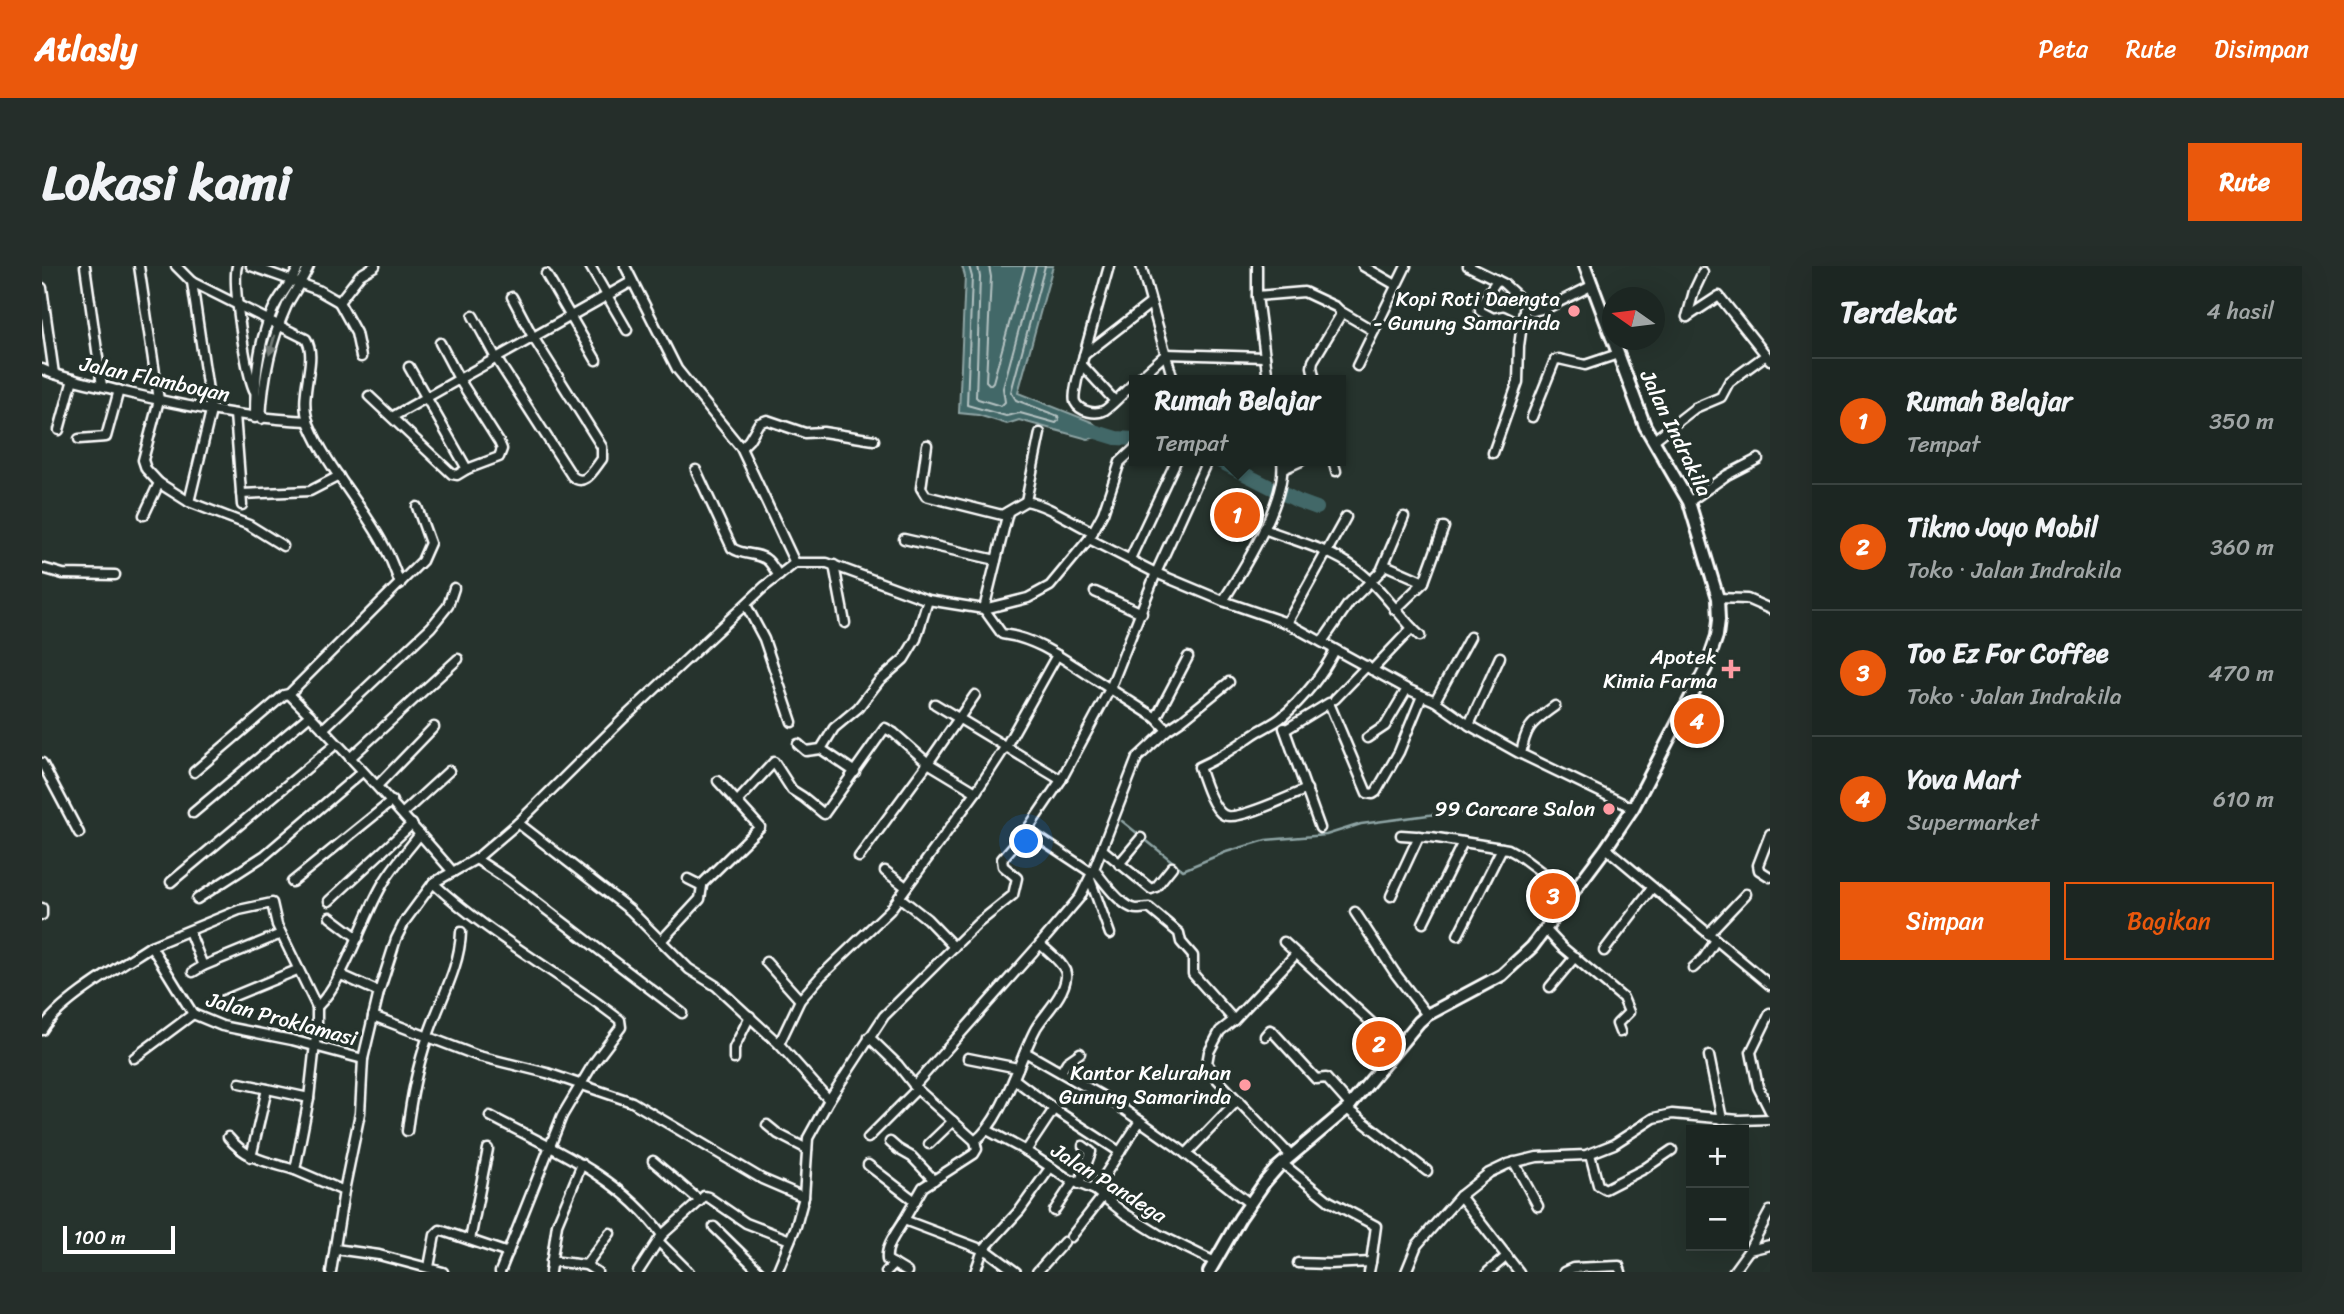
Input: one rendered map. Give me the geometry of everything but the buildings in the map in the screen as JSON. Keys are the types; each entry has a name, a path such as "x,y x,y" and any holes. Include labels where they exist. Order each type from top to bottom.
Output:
{"street":[{"path":"85,266 102,386"},
{"path":"139,266 159,400 143,460 146,469 159,483 189,502 249,525 283,546"},
{"path":"176,266 192,282 306,339 311,358 304,399 308,421 339,476 384,545 400,584"},
{"path":"237,266 238,303 258,418"},
{"path":"251,266 297,282 339,302 356,333 361,356"},
{"path":"258,418 265,371 279,324 297,282 299,266"},
{"path":"262,400 255,392 260,350 269,319 275,306 309,266"},
{"path":"339,302 360,271 375,266"},
{"path":"590,266 627,330"},
{"path":"625,266 677,369 741,448 794,563"},
{"path":"1109,266 1074,394 1075,402 1081,409 1092,413 1103,411 1129,387"},
{"path":"1141,266 1172,375"},
{"path":"1257,266 1257,296 1267,375"},
{"path":"1363,266 1396,285"},
{"path":"1357,366 1406,266"},
{"path":"1468,266 1497,279 1533,311 1543,310 1593,285"},
{"name":"Jalan Indrakila","path":"1585,266 1602,309"},
{"path":"1654,440 1695,408 1721,397 1729,382 1768,358 1719,296 1687,317 1694,290 1703,272"},
{"path":"547,274 596,360"},
{"path":"1497,279 1480,306 1480,311 1493,317 1503,316 1522,325"},
{"path":"189,502 211,411 192,282"},
{"path":"392,417 631,282"},
{"path":"42,288 54,374"},
{"path":"1257,296 1304,292 1336,307 1374,331"},
{"path":"473,316 496,358 572,476 579,481 587,478 602,459 602,447 533,337 512,297"},
{"path":"1083,360 1150,303"},
{"path":"1493,453 1518,382 1519,346 1525,303"},
{"path":"1314,375 1313,361 1340,316 1340,311"},
{"path":"369,396 452,474 457,475 499,457 502,449 440,343"},
{"name":"Jalan Indrakila","path":"1212,1267 1249,1203 1286,1160 1349,1108 1397,1046 1427,1014 1502,975 1532,947 1633,808 1706,668 1717,636 1718,598 1689,502 1632,394 1617,350"},
{"path":"1143,375 1166,354 1265,357"},
{"path":"1532,417 1555,360 1585,365 1618,354"},
{"path":"1083,360 1114,400"},
{"path":"409,367 467,469"},
{"name":"Jalan Flamboyan","path":"42,369 73,379 211,411 258,418 308,421"},
{"path":"59,430 73,379"},
{"path":"79,439 106,437 119,390"},
{"path":"235,414 242,505"},
{"path":"741,448 750,440 759,423 767,420 805,433 823,432 874,440"},
{"path":"927,445 921,488 926,496 1000,514 1026,501 1040,433"},
{"path":"331,1272 360,1113 363,1059 379,992 396,939 433,883 476,859 518,823 625,716 794,563 834,565 928,600 984,609 1028,598 1050,586 1091,536 1103,513 1120,462 1129,454"},
{"path":"1689,502 1727,475 1758,459"},
{"path":"1130,559 1174,466"},
{"path":"777,1272 804,1197 808,1138 829,1100 884,1016 977,924 1014,894 1017,878 1003,866 1002,859 1027,830 1061,780 1110,689 1156,573 1204,466"},
{"path":"1223,601 1264,530 1274,506 1283,466"},
{"path":"1334,466 1336,471"},
{"path":"696,470 732,548 767,559 779,576"},
{"path":"241,494 310,492 339,476"},
{"path":"144,515 159,483"},
{"path":"1026,501 1049,508 1091,536 1156,573 1223,601 1287,623 1407,690 1435,701 1521,754 1633,808"},
{"path":"194,772 284,695 289,694 422,561 430,543 417,507"},
{"path":"1008,512 984,609 1002,634 1035,642 1058,655 1156,718 1167,730"},
{"path":"1287,623 1346,517"},
{"path":"1322,642 1349,603 1385,565 1404,517"},
{"path":"1395,610 1424,582 1444,527"},
{"path":"1264,530 1325,552 1354,568 1371,582 1420,636"},
{"path":"904,539 996,560"},
{"path":"834,565 845,623"},
{"path":"1385,565 1424,582"},
{"path":"42,568 63,574 115,575"},
{"path":"323,729 431,627 448,606 454,588"},
{"path":"1095,592 1142,613"},
{"path":"1718,598 1747,598 1770,609"},
{"path":"821,749 839,723 858,708 879,681 904,659 916,639 928,600"},
{"path":"746,605 764,639 792,722"},
{"path":"1335,699 1412,628"},
{"path":"1435,701 1470,637"},
{"path":"1307,789 1249,812 1226,817 1221,814 1210,796 1199,767 1234,749 1256,732 1280,719 1318,678 1335,650"},
{"path":"779,1044 800,1000 822,975 891,910 976,792 1006,746 1058,655"},
{"path":"1156,718 1188,657"},
{"path":"1469,724 1500,657"},
{"path":"349,758 458,659"},
{"path":"868,1138 915,1088 1080,897 1092,874 1137,758 1167,730 1229,682"},
{"path":"1367,738 1385,726 1407,690"},
{"path":"289,694 362,772 378,785 453,872"},
{"path":"859,857 975,695"},
{"path":"1285,730 1329,703 1367,793 1373,794 1399,752 1422,696"},
{"path":"935,704 1061,780"},
{"path":"1521,754 1527,731 1555,706"},
{"path":"193,813 310,715"},
{"path":"1280,719 1320,828"},
{"path":"378,785 434,727"},
{"path":"737,802 774,762 792,790 824,814 885,728 928,763 976,792"},
{"path":"171,882 336,744"},
{"path":"798,744 804,750 821,749 855,772"},
{"path":"42,763 79,833"},
{"path":"403,813 449,771"},
{"path":"197,900 265,855 362,772"},
{"path":"701,885 760,827 718,781"},
{"path":"292,882 392,801"},
{"path":"518,823 630,910 689,969 716,986 750,1016 829,1100"},
{"path":"329,901 412,824"},
{"path":"1027,830 1092,874 1127,905 1136,909 1149,908 1179,933 1181,942 1193,956 1193,974 1234,1020"},
{"path":"295,1170 309,1098 317,1007 339,974 384,882 420,834"},
{"path":"1770,834 1758,865 1759,870 1770,877"},
{"path":"1401,835 1502,848 1517,853 1571,894"},
{"path":"1391,897 1419,836"},
{"path":"1119,864 1141,838"},
{"path":"1423,923 1462,842"},
{"path":"1458,935 1502,848"},
{"path":"1606,848 1770,985"},
{"path":"1102,849 1151,889 1156,887 1172,867"},
{"path":"476,859 505,878 682,1013"},
{"path":"885,871 906,887"},
{"path":"1092,874 1110,934"},
{"path":"688,879 701,885"},
{"path":"433,883 506,941 620,1020 621,1027 593,1064 562,1116 500,1272"},
{"path":"662,941 700,899 701,885"},
{"path":"1604,951 1652,888"},
{"path":"1693,968 1704,958 1712,937 1746,894"},
{"path":"900,897 927,919 954,947"},
{"path":"42,1030 47,1022 90,986 151,946 239,910 272,903 281,934 317,1007"},
{"path":"42,908 42,915"},
{"path":"1355,912 1395,973 1427,1014"},
{"path":"330,917 358,938"},
{"path":"1545,929 1626,1003 1629,1012 1618,1024 1620,1032"},
{"path":"189,931 203,966"},
{"path":"407,1131 413,1086 428,1036 459,953 461,932"},
{"path":"193,972 281,934"},
{"path":"1284,942 1397,1046"},
{"path":"975,1141 987,1130 1037,1027 1057,999 1066,979 1064,968 1041,944"},
{"path":"134,1058 193,1014 151,946"},
{"path":"1296,954 1234,1020 1220,1031 1209,1052 1208,1063 1217,1079 1238,1100 1286,1160 1329,1201 1376,1226 1369,1272"},
{"path":"1550,987 1575,957"},
{"path":"766,962 800,1000"},
{"path":"217,1003 297,970"},
{"path":"339,974 379,992"},
{"path":"1770,1013 1751,1052 1758,1087 1770,1111"},
{"name":"Jalan Proklamasi","path":"193,1014 222,1026 363,1059"},
{"path":"373,1016 478,1056 583,1083 632,1102 762,1179 804,1197"},
{"path":"734,1059 733,1048 750,1016"},
{"path":"1265,1036 1272,1031 1316,1079 1326,1077 1349,1108 1427,1171"},
{"path":"869,1037 898,1065 915,1088 977,1144 974,1154 923,1187 904,1220 886,1253 887,1259 907,1272"},
{"path":"1025,1052 1116,1104 1249,1203"},
{"path":"1060,1072 1067,1062 1080,1053"},
{"path":"1709,1056 1722,1119"},
{"path":"968,1058 1018,1068"},
{"path":"1014,1079 1055,1110 1120,1152"},
{"path":"240,1083 309,1098"},
{"path":"251,1157 267,1089"},
{"path":"1186,1154 1238,1100"},
{"path":"1026,1151 1055,1110"},
{"path":"1406,1272 1417,1245 1460,1196 1489,1173 1514,1162 1537,1157 1590,1154 1614,1144 1654,1118 1672,1114 1722,1119 1770,1118"},
{"path":"490,1116 602,1176 650,1218 660,1238 689,1272"},
{"path":"929,1144 953,1121"},
{"path":"1037,1272 1068,1239 1099,1193 1140,1121"},
{"path":"767,1125 778,1135 807,1149"},
{"name":"Jalan Pandega","path":"987,1130 1026,1151 1050,1168 1099,1193 1124,1213 1212,1267"},
{"path":"228,1137 251,1157 295,1170 344,1191"},
{"path":"890,1142 912,1157 934,1180"},
{"path":"1054,1211 1076,1182 1091,1152 1083,1146"},
{"path":"470,1240 488,1149"},
{"path":"1590,1154 1598,1185 1605,1189 1644,1169 1672,1150"},
{"path":"653,1161 700,1201"},
{"path":"1514,1162 1538,1206"},
{"path":"550,1272 556,1224 582,1164"},
{"path":"868,1165 915,1201"},
{"path":"975,1272 983,1250 1020,1210 1050,1168"},
{"path":"638,1272 660,1238 704,1196 746,1223 790,1240"},
{"path":"1460,1196 1519,1272"},
{"path":"1749,1250 1770,1211"},
{"path":"904,1220 983,1250 1016,1272"},
{"path":"714,1227 760,1272"},
{"path":"429,1267 438,1231 508,1253"},
{"path":"551,1261 576,1268 586,1265 610,1233"},
{"path":"1749,1250 1770,1245"},
{"path":"335,1249 379,1255 443,1272"},
{"path":"1733,1272 1748,1251"},
{"path":"1488,1272 1507,1255"},
{"path":"1298,1263 1371,1262"},
{"path":"886,1272 894,1264"},
{"path":"586,1265 597,1272"},
{"path":"1564,1272 1573,1268 1619,1266 1621,1272"}],"water":[{"path":"962,266 1053,266 1018,393 1092,422 1107,435 1088,439 1019,420 1007,424 978,415 959,413 965,276"}],"waterway":[{"path":"1090,430 1116,438 1129,439"},
{"path":"1229,466 1317,508"},
{"path":"1122,821 1183,870 1226,852 1266,840 1326,835 1361,824 1451,812 1523,815"}],"place":[{"name":"Kopi Roti Daengta - Gunung Samarinda","path":"1574,311"},
{"name":"Rumah Belajar","path":"1237,515"},
{"name":"Apotek Kimia Farma","path":"1731,669"},
{"name":"Yova Mart","path":"1697,721"},
{"name":"99 Carcare Salon","path":"1609,809"},
{"name":"Too Ez For Coffee","path":"1553,896"},
{"name":"Tikno Joyo Mobil","path":"1379,1044"},
{"name":"Kantor Kelurahan Gunung Samarinda","path":"1245,1085"}]}
